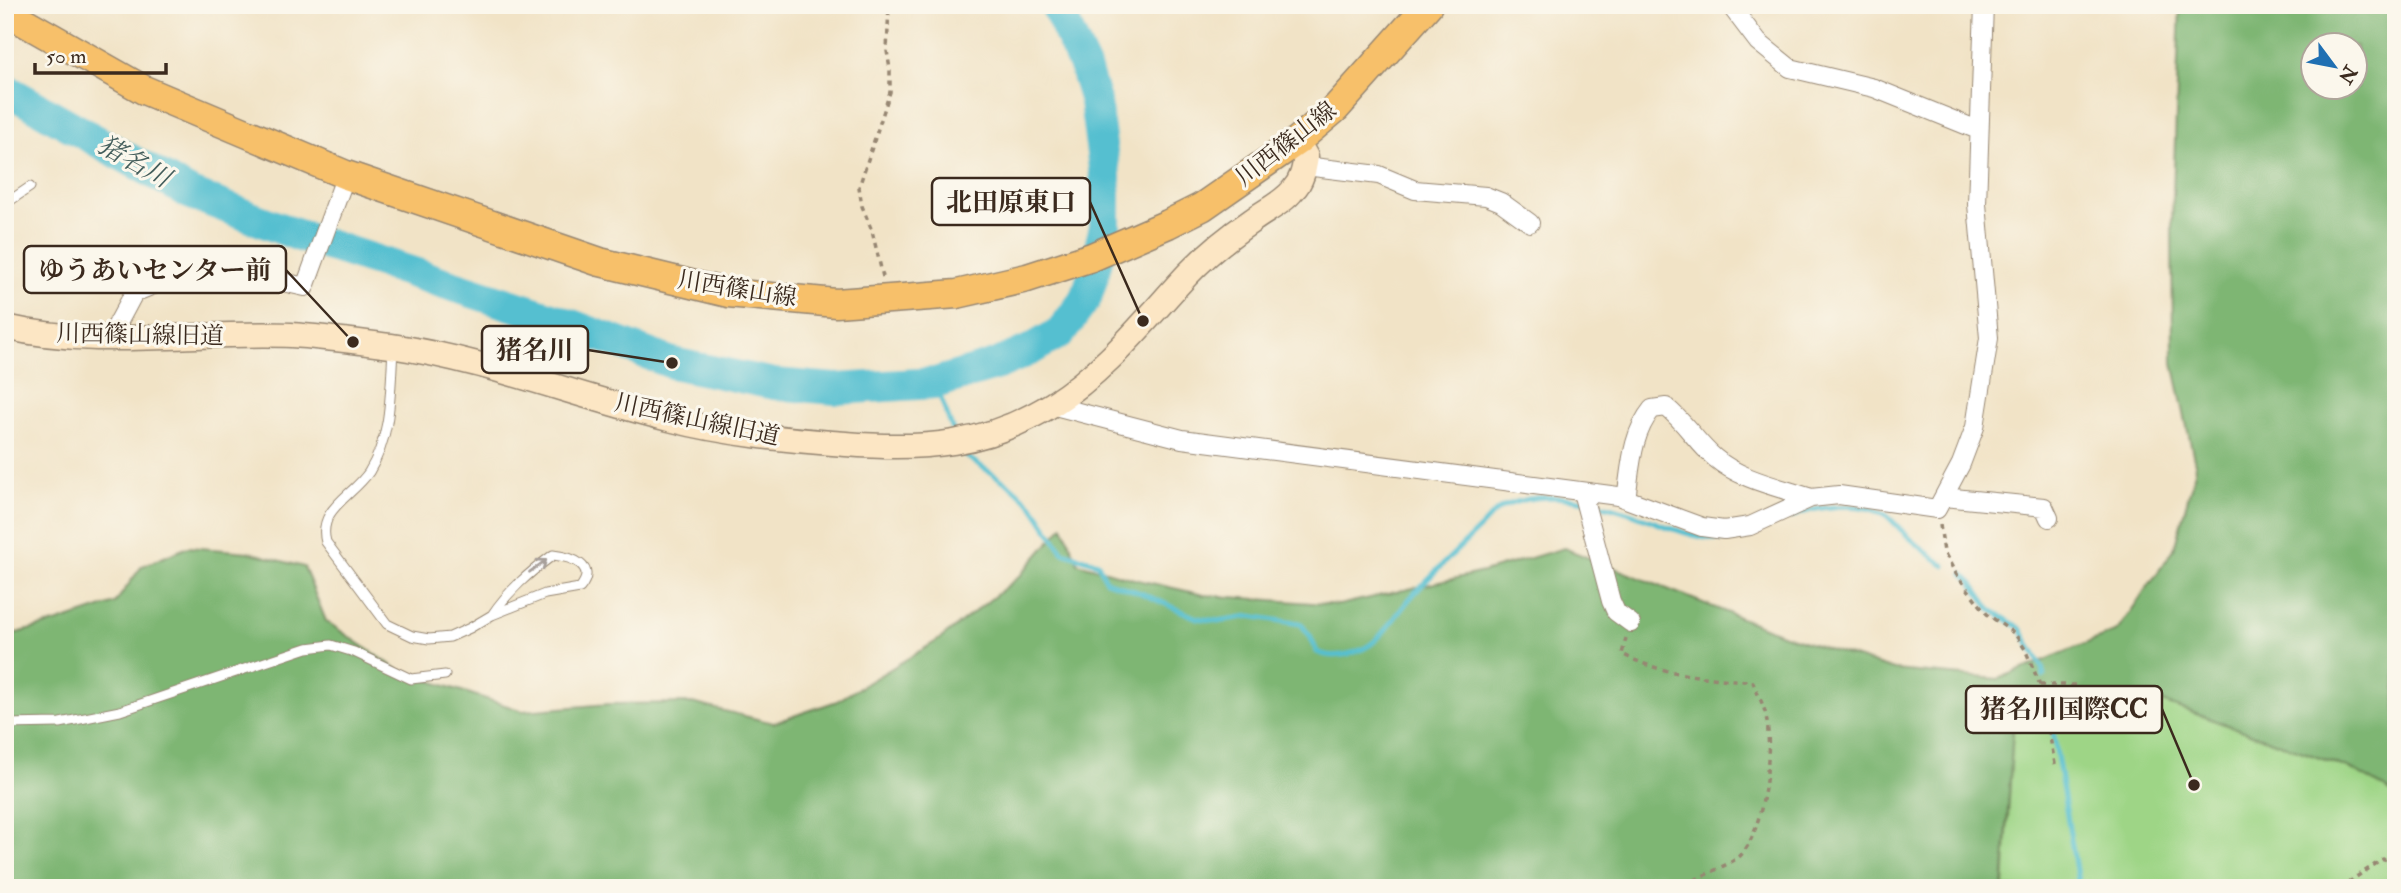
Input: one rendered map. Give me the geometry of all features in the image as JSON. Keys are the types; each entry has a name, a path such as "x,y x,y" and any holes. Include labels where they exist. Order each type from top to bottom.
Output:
{"main road":[{"name":"川西篠山線","path":"5,11 144,90 346,175 600,262 728,293 836,303 957,294 1027,278 1092,257 1202,207 1301,153 1336,108 1428,5"}],"street":[{"path":"1730,5 1758,42 1790,68 1874,88 1978,130"},
{"path":"1941,503 1961,464 1975,427 1989,338 1977,204 1984,5"},
{"path":"1301,153 1379,175 1415,190 1486,196 1501,202 1530,223"},
{"name":"川西篠山線旧道","path":"5,327 31,333 110,338 291,335 394,347 477,363 669,419 726,431 798,441 921,446 961,442 997,432 1051,405 1101,368 1214,247 1293,192 1303,176 1301,153"},
{"path":"110,338 134,293 195,268 234,271 305,288 346,175"},
{"path":"1051,405 1182,439 1584,498 1626,499 1702,527 1724,530 1750,526 1811,498 1839,495 2043,507 2049,518"},
{"path":"1626,499 1635,439 1652,409 1666,407 1681,418 1716,459 1746,477 1811,498"},
{"path":"1584,498 1611,601 1616,612 1631,623"}],"lane":[{"path":"5,204 30,187"},
{"path":"394,347 387,431 378,457 364,480 333,509 323,530 327,542 387,624 412,636 429,639 450,637 492,615 545,594 580,588 585,581 586,572 581,562 566,556 553,555 522,578 492,615"},
{"path":"5,724 60,723 120,711 307,648 331,645 354,652 411,678 445,675"}],"path":[{"path":"883,277 859,187 890,92 887,51 889,5"},
{"path":"1941,503 1944,552 1952,568 1987,614 2015,634 2025,649 2040,685 2056,769"},
{"path":"1631,623 1622,654 1644,666 1675,674 1753,682 1765,713 1769,759 1761,810 1754,834 1740,856 1678,888"},
{"path":"2040,685 2078,685"},
{"path":"2340,888 2384,859 2396,869"}],"green space":[{"path":"2180,5 2396,5 2396,795 2351,769 2143,695 2100,696 2014,712 2003,888 5,888 5,636 115,603 142,566 188,547 249,552 304,567 326,621 400,671 523,711 609,704 692,703 773,723 837,701 940,639 1020,576 1063,526 1078,563 1204,595 1339,605 1483,572 1564,548 1784,635 1894,670 1998,679 2117,631 2174,549 2196,468 2173,363 2172,221"},
{"path":"2143,695 2351,769 2396,795 2396,888 2004,888 2014,712 2100,696"}],"waterway":[{"name":"猪名川","path":"5,89 189,193 300,236 561,321 672,363 774,384 836,389 935,383 998,364 1032,349 1061,332 1086,298 1105,227 1105,175 1095,101 1085,68 1056,5"},
{"path":"935,383 955,436"},
{"path":"959,448 961,453 1011,486 1032,505 1063,552 1098,563 1106,581 1197,618 1218,621 1250,616 1301,624 1317,652 1331,655 1355,652 1370,645 1413,595 1492,515 1502,507 1520,501 1551,497 1584,501 1615,508 1691,535 1707,538 1738,538 1753,533"},
{"path":"1791,517 1839,506 1877,511 1887,516 1945,566"},
{"path":"1963,574 1990,609 2020,628 2042,667 2044,676"},
{"path":"2047,695 2079,888"}],"place":[{"name":"北田原東口","path":"1143,321"},
{"name":"ゆうあいセンター前","path":"353,342"},
{"name":"猪名川","path":"672,363"},
{"name":"猪名川国際CC","path":"2194,785"}]}
